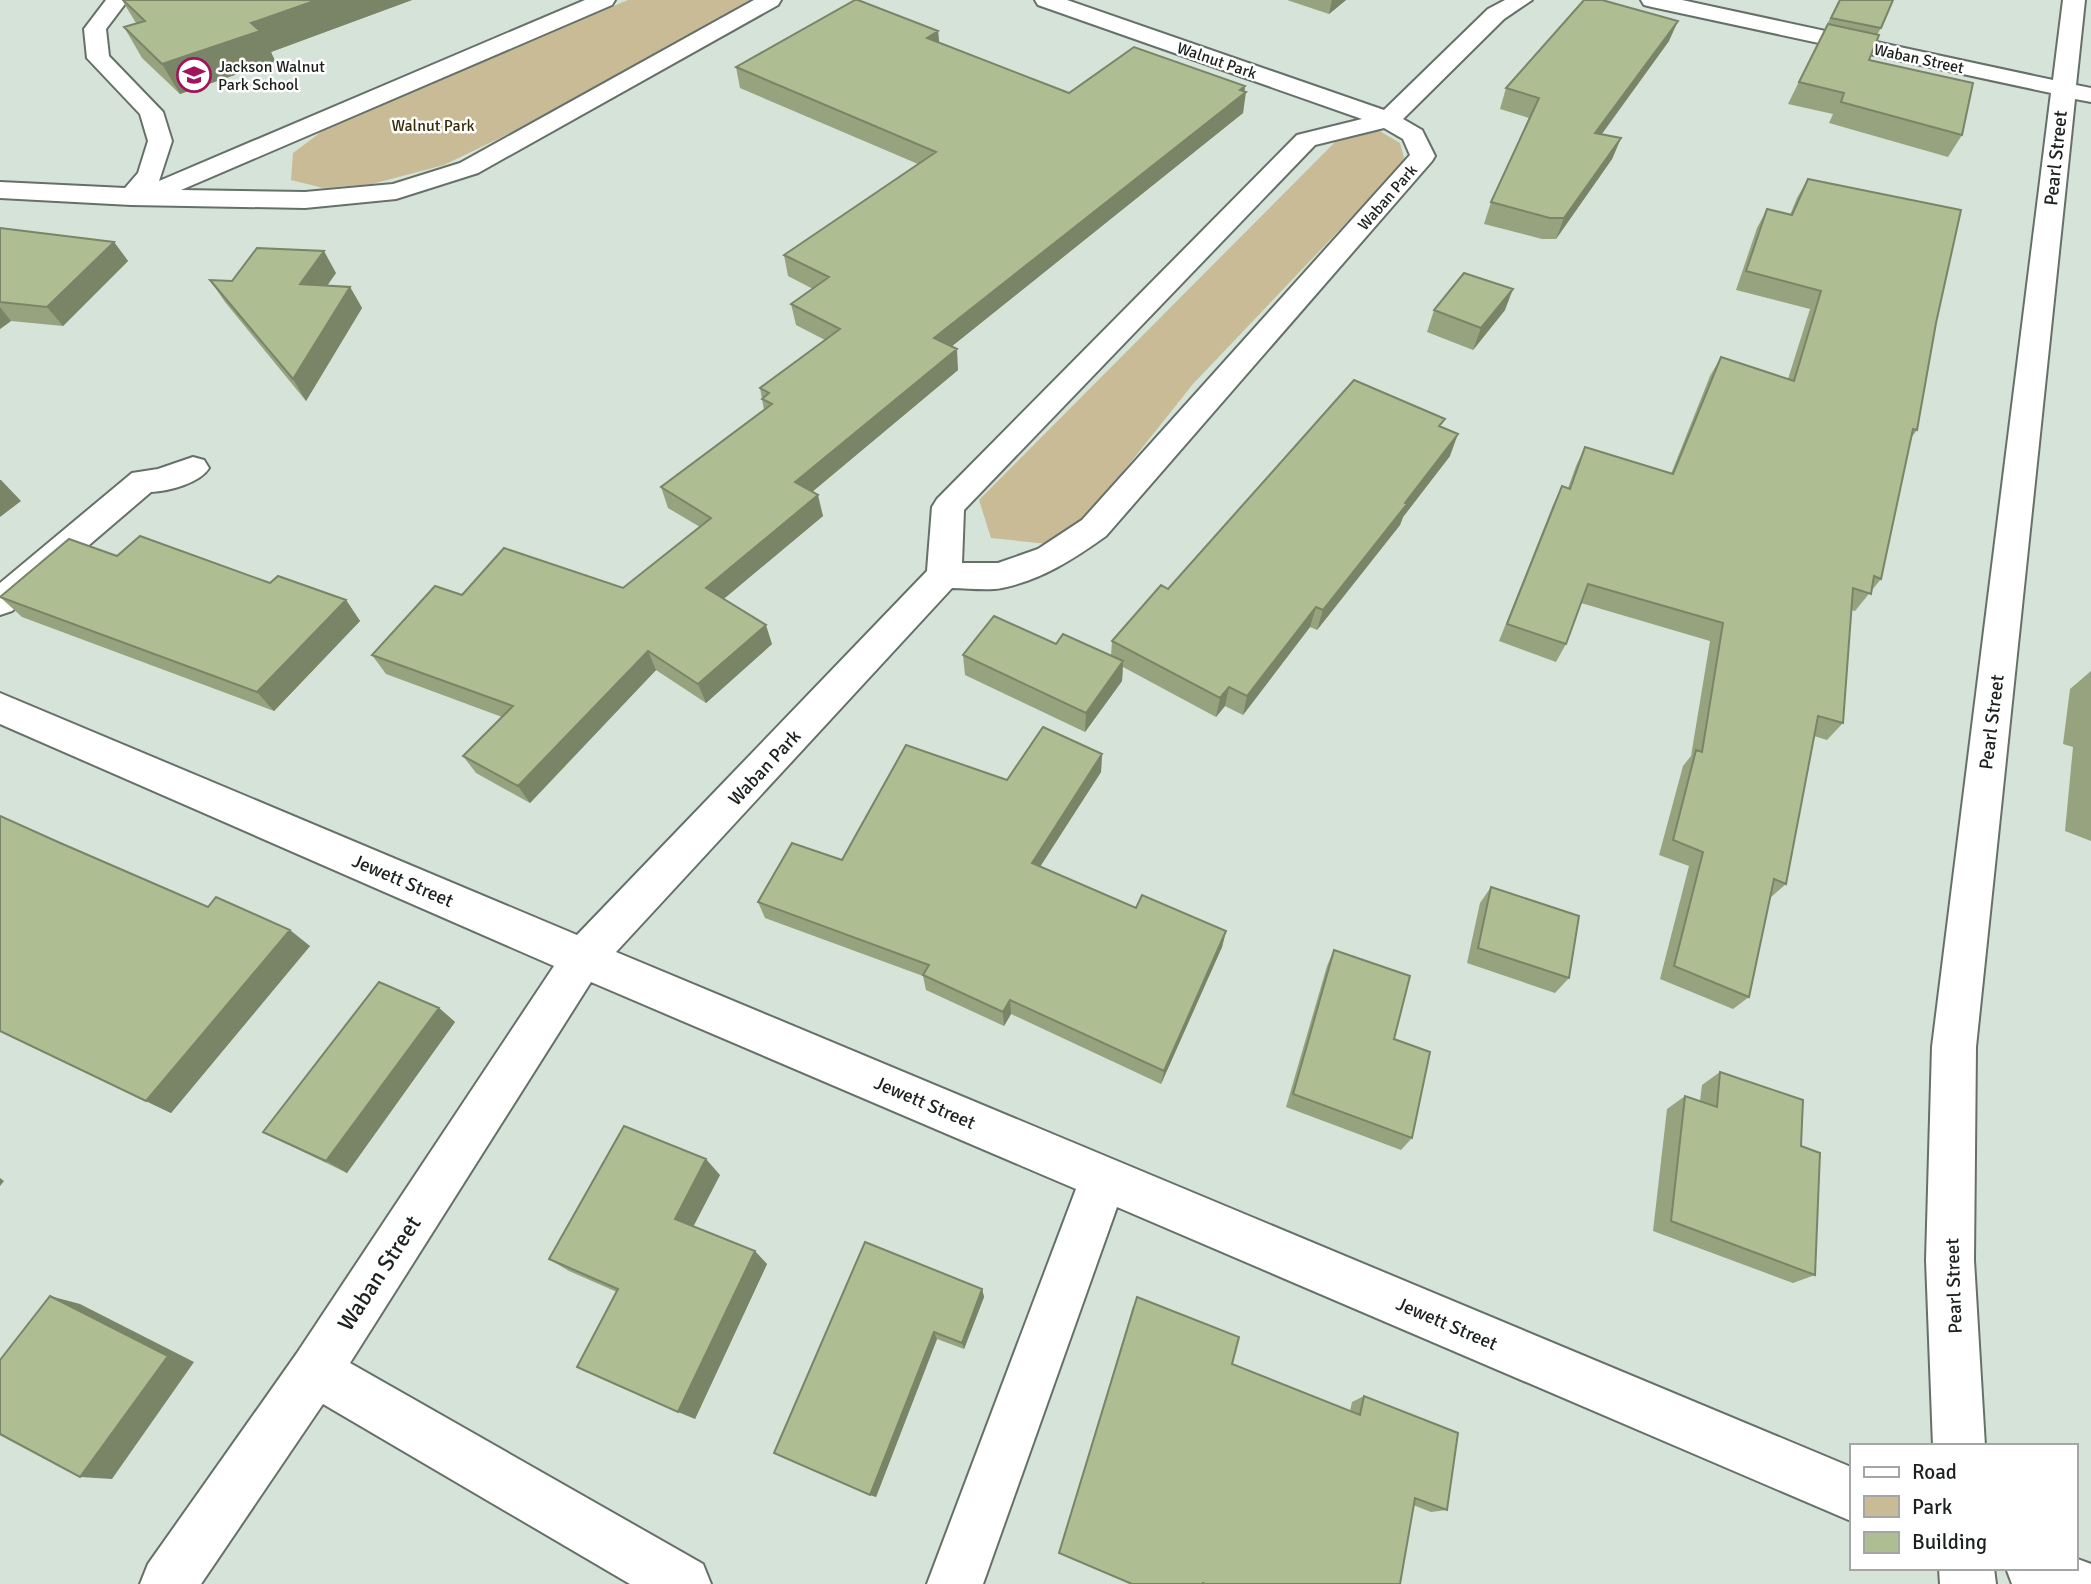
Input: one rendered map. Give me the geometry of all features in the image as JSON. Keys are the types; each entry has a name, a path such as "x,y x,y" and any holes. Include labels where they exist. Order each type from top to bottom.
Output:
{"street":[{"path":"117,0 95,29 99,58 152,112 160,141 150,175 137,197"},
{"path":"137,197 604,0"},
{"path":"0,190 137,197 304,200 396,191 469,169 770,0"},
{"name":"Walnut Park","path":"1046,0 1388,120"},
{"path":"944,575 948,507 1306,140 1388,120 1496,14 1521,0"},
{"name":"Waban Street","path":"1652,0 2077,92"},
{"name":"Pearl Street","path":"1959,1444 1950,1260 1954,1047 2077,92 2074,0"},
{"name":"Waban Park","path":"583,958 944,575 1000,576 1050,558 1094,528 1423,156 1413,135 1388,120"},
{"path":"0,602 143,481 161,480 193,468"},
{"name":"Jewett Street","path":"0,708 583,958 1850,1494"},
{"name":"Waban Street","path":"168,1584 315,1371 583,958"},
{"path":"955,1584 1104,1178"},
{"path":"315,1371 683,1584"},
{"path":"2037,1570 2072,1584"}],"green space":[{"name":"Walnut Park","path":"628,0 753,0 500,138 444,165 372,184 323,188 291,180 293,153 329,126"},
{"path":"1378,130 1400,143 1405,161 1193,384 1083,522 1048,544 991,538 979,500 1343,134"}],"building":[{"path":"123,0 317,0 251,23 260,31 162,64 124,27 145,21"},
{"path":"855,0 938,31 927,38 1069,93 1134,47 1245,86 1240,90 1246,92 934,338 957,349 795,482 818,495 706,588 766,625 698,684 648,651 518,786 463,756 513,706 372,655 435,586 462,595 504,548 623,588 711,518 661,487 772,404 762,399 769,393 760,388 840,329 791,304 829,277 784,255 936,152 736,67"},
{"path":"1584,0 1602,0 1678,21 1595,133 1621,138 1564,218 1550,218 1491,202 1539,98 1506,88"},
{"path":"1840,0 1893,0 1881,28 1831,18"},
{"path":"1828,24 1879,35 1869,60 1973,83 1962,135 1841,102 1844,93 1799,82"},
{"path":"1808,179 1961,210 1936,323 1917,430 1913,429 1881,579 1874,576 1871,594 1853,588 1843,723 1818,716 1786,884 1774,879 1749,997 1674,966 1703,852 1673,840 1696,750 1702,752 1723,623 1588,584 1566,644 1507,624 1562,486 1570,489 1585,447 1673,474 1721,357 1794,381 1821,291 1746,271 1767,209 1792,215"},
{"path":"0,228 114,242 47,307 0,302"},
{"path":"257,248 324,251 300,284 350,287 293,379 210,280 232,281"},
{"path":"1464,273 1513,289 1481,328 1434,310"},
{"path":"1354,380 1445,419 1439,426 1458,434 1405,503 1407,504 1323,610 1316,607 1247,696 1229,687 1220,698 1112,641 1161,585 1168,589"},
{"path":"140,536 270,583 278,576 346,600 257,692 0,597 69,539 117,556"},
{"path":"994,616 1056,644 1063,634 1123,661 1086,713 963,655"},
{"path":"1043,727 1102,754 1032,863 1136,908 1142,895 1226,931 1164,1071 1010,1000 1003,1012 923,975 929,965 758,902 792,843 842,860 906,745 1007,780"},
{"path":"0,816 208,907 216,897 290,930 146,1101 0,1031"},
{"path":"1491,887 1579,916 1569,978 1478,948"},
{"path":"1334,950 1410,976 1394,1039 1430,1052 1412,1138 1293,1094"},
{"path":"379,982 439,1008 326,1161 263,1132"},
{"path":"1720,1072 1803,1100 1801,1146 1820,1153 1815,1275 1671,1221 1685,1096 1717,1107"},
{"path":"624,1126 706,1159 675,1219 755,1251 678,1412 577,1367 618,1289 549,1259"},
{"path":"865,1242 982,1289 962,1343 934,1332 870,1495 774,1453"},
{"path":"50,1296 168,1356 80,1477 0,1434 0,1360"},
{"path":"1137,1297 1239,1337 1232,1364 1360,1415 1364,1396 1458,1433 1447,1510 1415,1498 1400,1584 1132,1584 1059,1553"}],"place":[{"name":"Jackson Walnut Park School","path":"194,75"}]}
